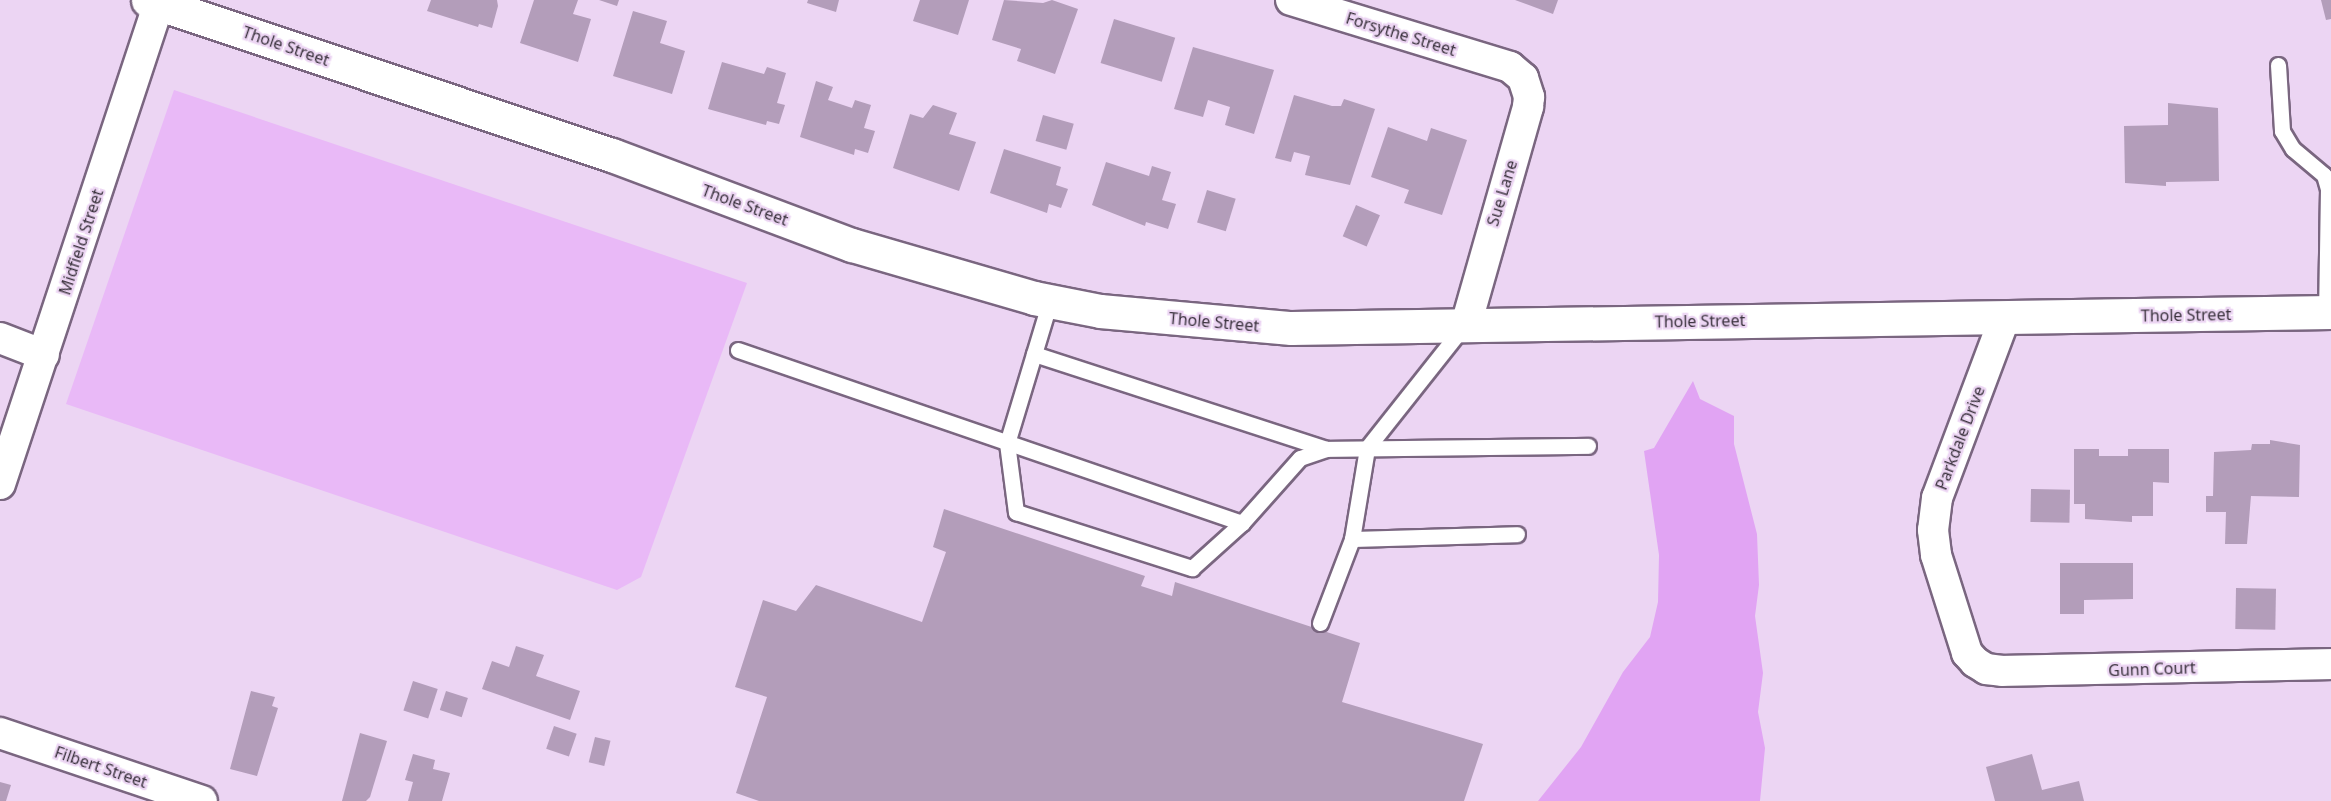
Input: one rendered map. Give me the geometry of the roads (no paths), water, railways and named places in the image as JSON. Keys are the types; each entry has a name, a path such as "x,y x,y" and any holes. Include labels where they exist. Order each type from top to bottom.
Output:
{"street":[{"name":"Forsythe Street","path":"1291,0 1510,67"},
{"name":"Thole Street","path":"156,1 612,155 852,245 1050,301 1100,312 1291,328 2329,313"},
{"name":"Midfield Street","path":"0,484 44,355 156,1"},
{"name":"Sue Lane","path":"1466,324 1528,107 1523,78 1510,67"},
{"name":"Parkdale Drive","path":"1975,662 1967,653 1936,555 1933,530 1937,498 2005,317"},
{"path":"0,338 44,355"},
{"name":"Gunn Court","path":"1975,662 1986,669 2002,671 2331,664"},
{"name":"Filbert Street","path":"0,733 202,801"}],"lane":[{"path":"2278,65 2283,132 2293,149 2324,175 2328,189 2329,313"},
{"path":"1050,301 1007,442 1016,512 1192,568 1242,523 1300,458 1326,448"},
{"path":"1320,622 1352,539 1367,448 1466,324"},
{"path":"738,350 1242,523"},
{"path":"1034,354 1326,448 1588,446"},
{"path":"1352,539 1517,534"}]}
